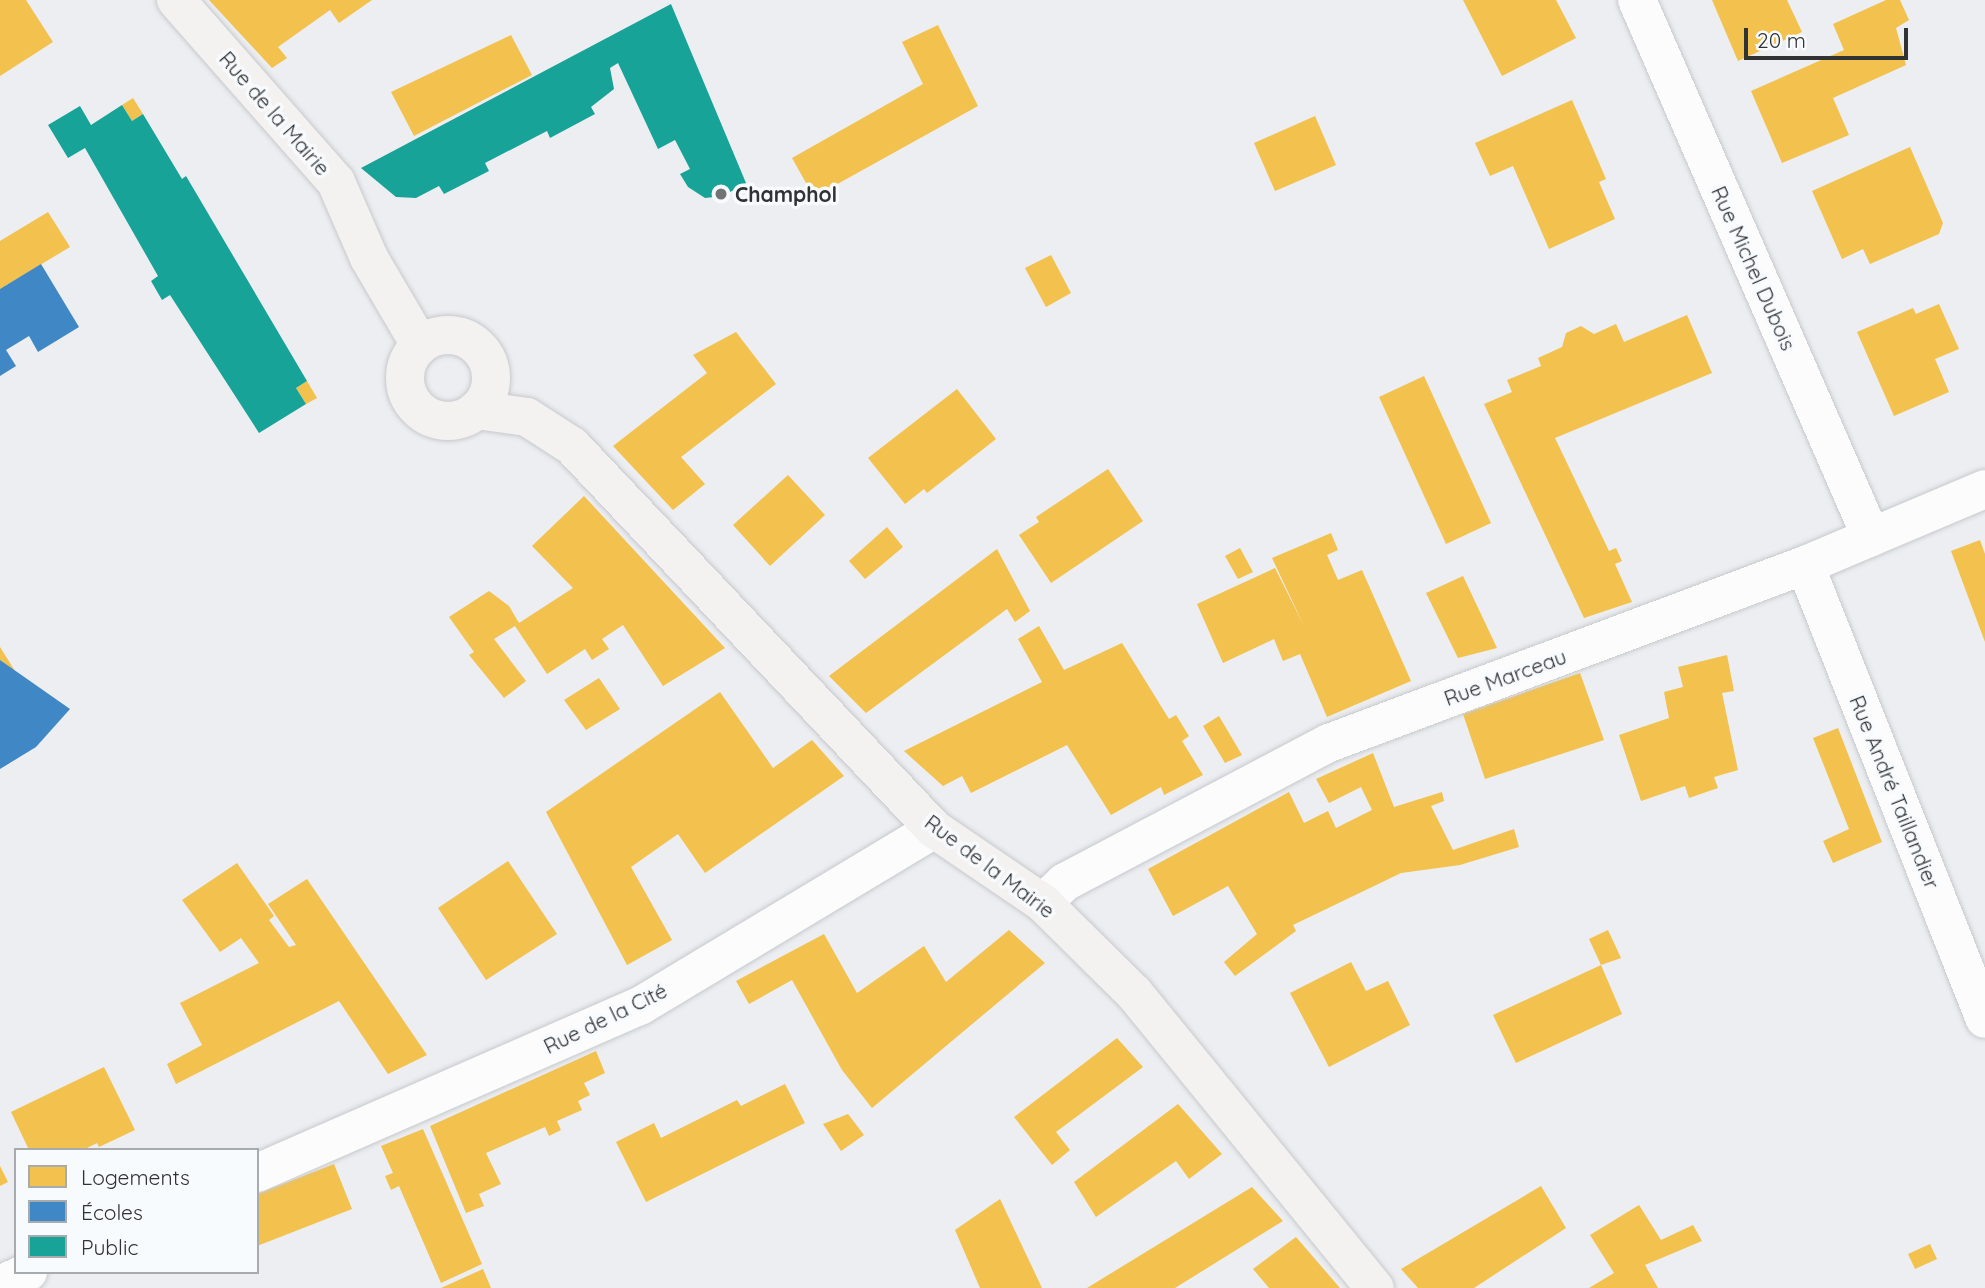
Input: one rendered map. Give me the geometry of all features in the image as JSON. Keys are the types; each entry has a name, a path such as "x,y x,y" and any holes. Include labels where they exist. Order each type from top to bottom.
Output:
{"street":[{"name":"Rue de la Mairie","path":"176,0 336,182 369,258 420,345"},
{"name":"Rue Michel Dubois","path":"1637,0 1871,537"},
{"path":"450,334 481,349 491,379 487,396 476,411 446,421 429,417 415,407 404,376 420,345 450,334"},
{"name":"Rue de la Mairie","path":"476,411 527,417 572,446 934,829 1043,903 1134,993 1375,1288"},
{"name":"Rue Marceau","path":"1043,903 1077,875 1329,743 1805,565 1985,488"},
{"name":"Rue André Taillandier","path":"1805,565 1985,1018"},
{"name":"Rue de la Cité","path":"259,1172 640,1006 934,829"},
{"path":"0,1285 24,1274"}],"building: Logements":[{"path":"0,0 26,0 53,42 0,76"},
{"path":"209,0 372,0 339,23 330,10 278,47 287,58 272,68"},
{"path":"1463,0 1556,0 1576,38 1502,76"},
{"path":"1712,0 1787,0 1802,32 1738,61"},
{"path":"1886,0 1900,0 1909,20 1896,28 1906,65 1833,98 1849,135 1782,163 1751,91 1844,50 1833,24"},
{"path":"938,25 978,106 814,197 792,158 923,84 902,42"},
{"path":"511,35 532,75 414,136 391,92"},
{"path":"133,98 143,114 132,121 122,105"},
{"path":"1572,100 1606,179 1599,182 1615,219 1549,249 1513,166 1490,176 1475,143"},
{"path":"1315,116 1336,165 1275,191 1254,143"},
{"path":"1910,147 1943,223 1939,234 1870,264 1863,249 1842,259 1812,191"},
{"path":"48,212 70,247 0,289 0,241"},
{"path":"1051,255 1071,293 1046,307 1025,268"},
{"path":"1939,304 1959,349 1935,359 1949,392 1894,416 1857,332 1913,308 1916,314"},
{"path":"1687,315 1712,373 1555,438 1609,551 1616,548 1622,561 1615,564 1632,602 1584,618 1484,404 1512,392 1507,380 1541,366 1538,358 1562,347 1566,333 1581,326 1594,334 1616,324 1624,342"},
{"path":"736,332 776,384 681,457 705,484 673,510 613,446 707,373 693,355"},
{"path":"1424,376 1491,523 1446,544 1379,397"},
{"path":"307,381 317,398 306,404 296,388"},
{"path":"957,389 996,439 927,493 924,489 905,504 868,458"},
{"path":"1108,469 1143,521 1051,583 1019,535 1039,522 1036,517"},
{"path":"788,475 825,515 770,566 733,525"},
{"path":"584,496 725,648 663,686 623,625 602,639 609,649 592,660 585,649 547,674 515,626 494,639 526,681 504,698 469,655 474,652 449,617 489,591 509,606 519,623 573,588 532,546"},
{"path":"887,527 903,547 865,579 849,561"},
{"path":"1331,533 1338,550 1327,555 1338,580 1362,570 1411,681 1327,717 1300,654 1283,661 1274,639 1223,663 1197,604 1275,568 1304,626 1272,558"},
{"path":"1980,540 1985,554 1985,642 1951,551"},
{"path":"1240,548 1253,572 1238,579 1225,556"},
{"path":"997,549 1030,611 1015,622 1007,609 866,713 829,676"},
{"path":"1463,576 1497,648 1458,658 1426,593"},
{"path":"1039,626 1064,670 1122,643 1169,719 1176,715 1189,736 1182,741 1203,775 1164,795 1161,787 1111,815 1067,745 971,793 962,776 943,786 904,751 1042,682 1018,639"},
{"path":"0,647 15,671 0,660"},
{"path":"1727,655 1734,691 1722,693 1738,770 1714,777 1718,788 1689,798 1685,786 1641,801 1619,735 1669,718 1664,692 1683,687 1678,667"},
{"path":"1580,673 1604,740 1485,779 1463,714"},
{"path":"599,678 620,709 586,730 564,700"},
{"path":"720,692 773,768 812,740 844,776 705,873 678,834 631,867 672,940 627,965 546,812"},
{"path":"1219,716 1242,755 1225,763 1203,726"},
{"path":"1838,728 1882,842 1833,863 1823,841 1849,829 1813,738"},
{"path":"1373,753 1394,807 1442,792 1444,801 1431,806 1453,850 1514,829 1519,847 1460,865 1401,873 1293,925 1296,931 1235,976 1224,962 1257,934 1228,886 1173,916 1148,869 1289,792 1304,823 1328,811 1336,828 1372,810 1361,787 1329,803 1316,779"},
{"path":"508,861 557,934 486,980 438,908"},
{"path":"237,863 274,916 269,920 289,947 296,945 268,904 307,879 427,1055 388,1074 339,1001 176,1084 167,1064 202,1045 180,1003 259,963 241,938 220,952 182,900"},
{"path":"1009,930 1045,963 872,1108 842,1070 792,980 749,1004 736,981 824,934 857,993 924,946 946,982"},
{"path":"1608,930 1621,958 1601,965 1589,939"},
{"path":"1351,962 1366,991 1388,981 1410,1025 1329,1067 1290,993"},
{"path":"1601,965 1622,1014 1516,1063 1493,1015"},
{"path":"1117,1038 1143,1067 1056,1132 1070,1150 1052,1165 1014,1117"},
{"path":"596,1051 605,1073 584,1083 590,1095 578,1101 582,1110 557,1121 561,1130 549,1136 545,1127 486,1153 501,1184 479,1194 484,1206 466,1213 430,1126"},
{"path":"104,1067 135,1130 99,1147 97,1143 87,1148 28,1148 11,1112"},
{"path":"785,1084 805,1123 646,1202 616,1142 654,1123 661,1138 737,1100 741,1106"},
{"path":"1178,1104 1222,1154 1189,1179 1176,1161 1096,1217 1074,1182"},
{"path":"848,1114 864,1135 841,1151 823,1124"},
{"path":"423,1129 482,1264 441,1283 399,1186 391,1190 385,1176 393,1173 381,1146"},
{"path":"334,1164 352,1209 259,1245 259,1193"},
{"path":"0,1166 8,1182 0,1186"},
{"path":"1541,1186 1566,1228 1474,1288 1418,1288 1401,1269"},
{"path":"1252,1187 1283,1221 1175,1288 1087,1288"},
{"path":"1000,1199 1042,1288 980,1288 955,1230"},
{"path":"1639,1205 1661,1240 1693,1225 1702,1241 1645,1265 1658,1288 1589,1288 1614,1273 1590,1235"},
{"path":"1296,1237 1340,1288 1269,1288 1253,1269"},
{"path":"1930,1244 1937,1259 1915,1269 1908,1254"},
{"path":"483,1269 491,1288 441,1288"}],"building: Écoles":[{"path":"41,264 79,327 38,352 29,336 6,350 16,366 0,376 0,289"},
{"path":"0,660 70,709 36,747 0,769"}],"building: Public":[{"path":"671,4 746,183 723,196 705,198 688,187 680,174 690,169 675,140 658,149 618,63 610,68 614,89 591,107 595,114 550,138 547,131 485,163 489,171 444,194 439,186 416,198 396,197 361,168"},
{"path":"122,105 132,121 143,114 182,179 186,176 307,381 296,388 306,404 259,433 170,295 162,300 151,281 158,276 85,148 68,158 48,125 80,106 91,125"}],"place":[{"name":"Champhol","path":"721,194"}]}
